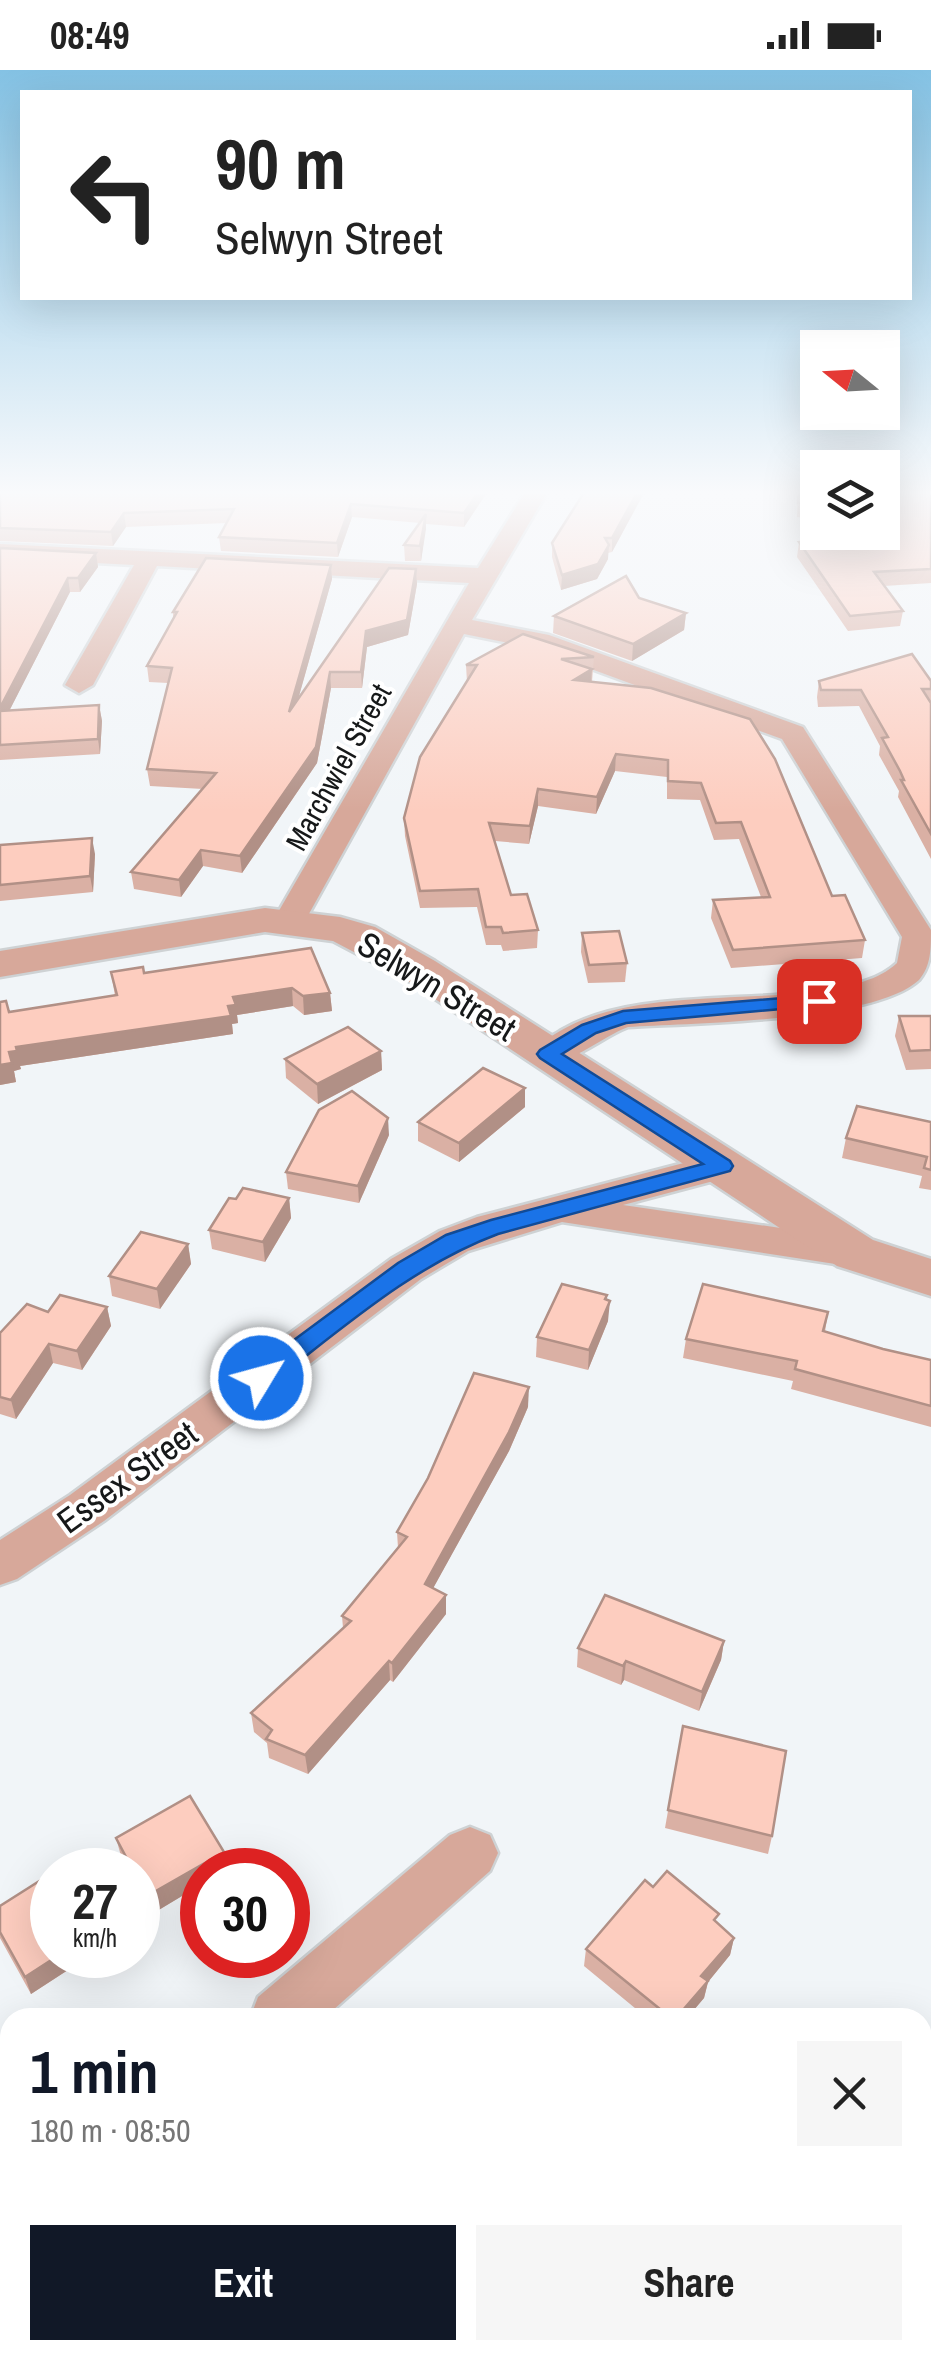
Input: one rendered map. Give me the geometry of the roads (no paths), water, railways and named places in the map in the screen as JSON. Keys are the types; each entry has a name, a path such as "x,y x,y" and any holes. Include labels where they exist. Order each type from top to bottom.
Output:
{"street":[{"path":"79,684 127,598"},
{"name":"Marchwiel Street","path":"289,921 472,598"},
{"path":"456,624 540,641 793,734 919,937 918,959 906,975 860,996 623,1017 589,1029 548,1054"},
{"name":"Selwyn Street","path":"0,964 234,922 289,921 360,936 420,970 856,1253 931,1278"},
{"name":"Essex Street","path":"0,1565 87,1508 406,1269 454,1241 722,1166"},
{"name":"Essex Street","path":"561,1210 856,1253"},
{"path":"290,2008 470,1854"}]}
